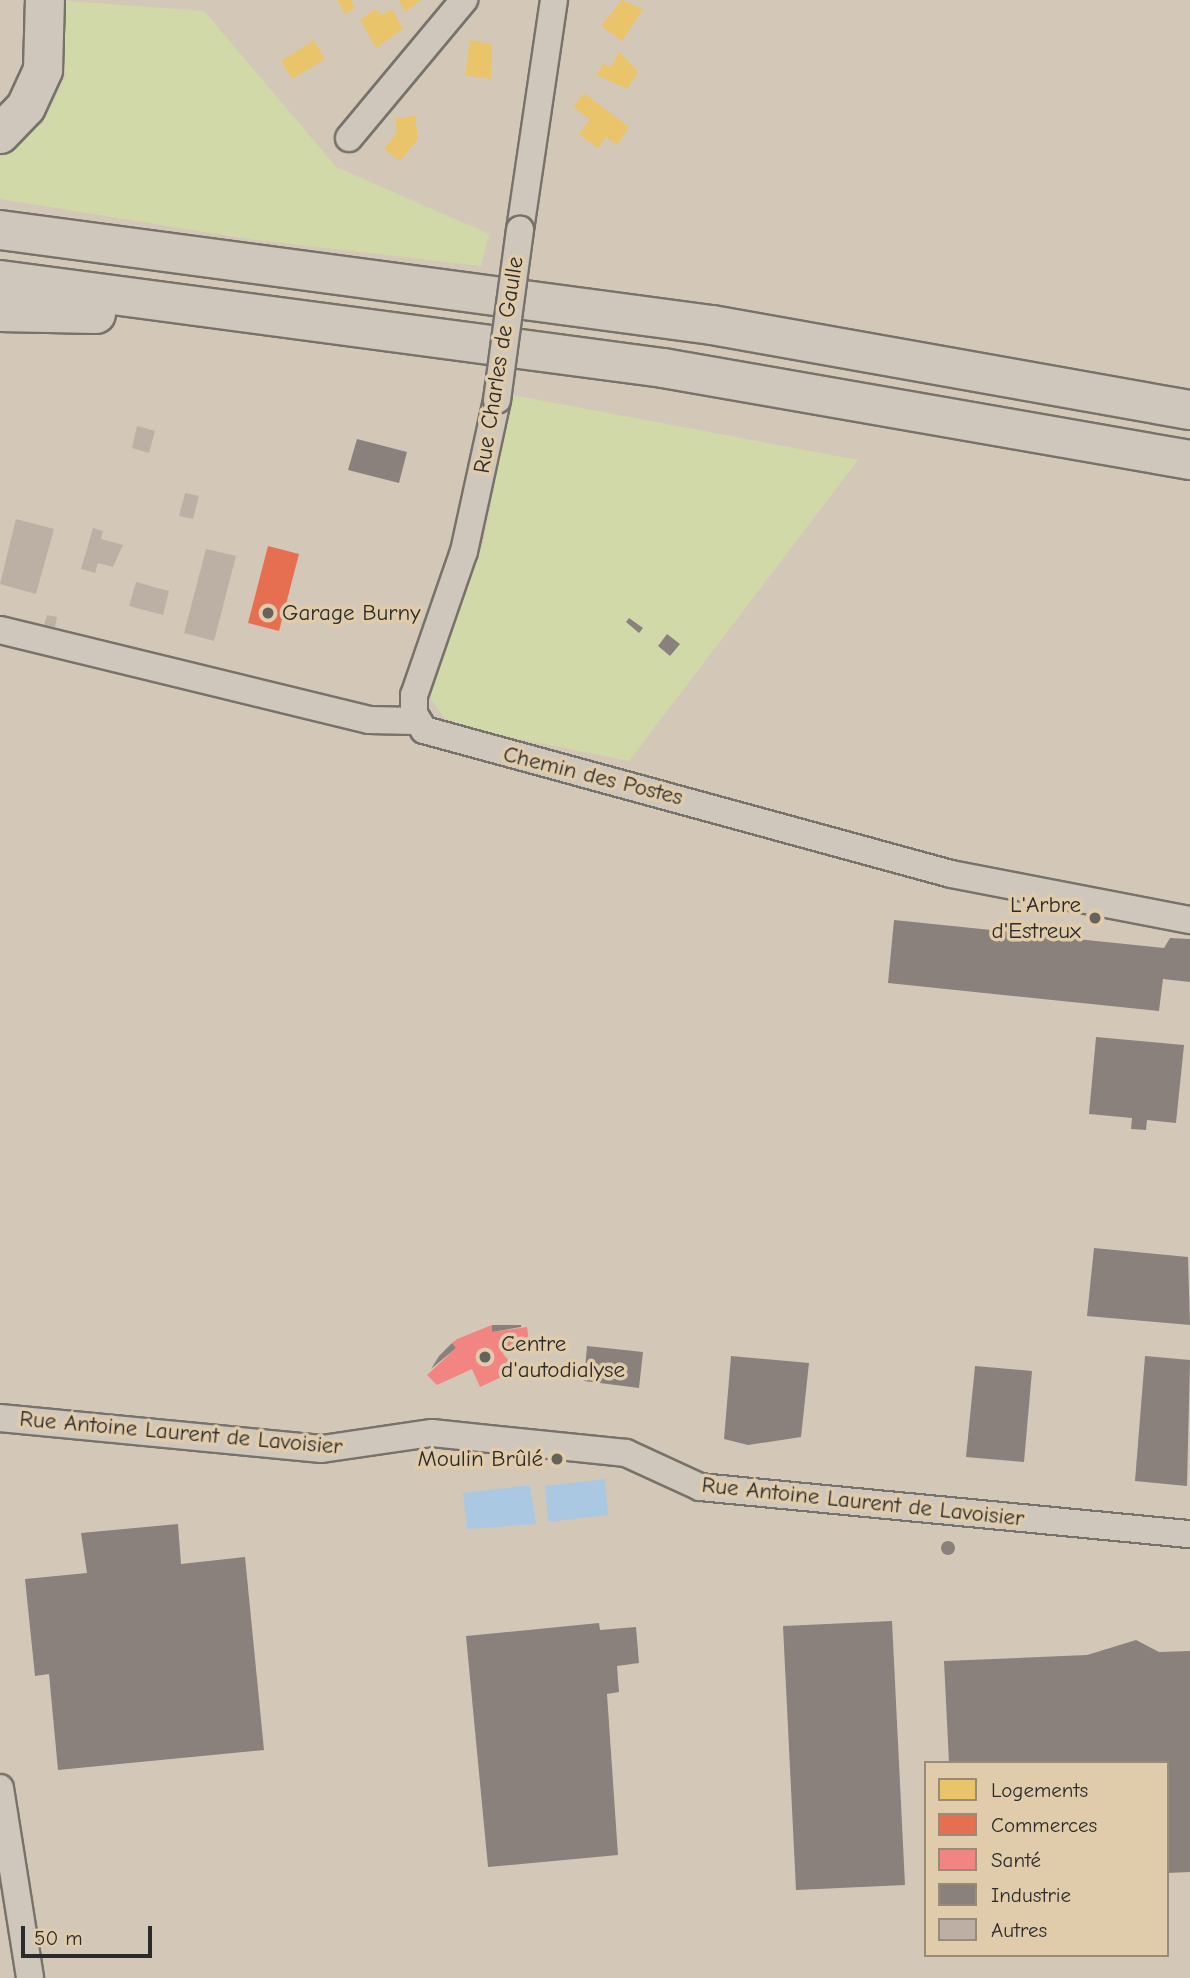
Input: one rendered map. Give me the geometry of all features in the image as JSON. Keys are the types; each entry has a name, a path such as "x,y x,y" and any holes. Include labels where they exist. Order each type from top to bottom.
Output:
{"highway":[{"path":"0,134 26,107 43,70 45,0"},
{"path":"0,209 215,242 288,265"},
{"path":"0,230 288,265 803,340 1190,410"},
{"path":"0,280 456,338 849,398 1190,460"},
{"path":"0,312 121,315 360,338 456,338"}],"street":[{"path":"349,138 464,0"},
{"name":"Rue Charles de Gaulle","path":"416,721 414,695 464,551 497,400 554,0"},
{"name":"Chemin des Postes","path":"0,631 369,719 416,721 448,740 951,874 1190,920"},
{"name":"Rue Antoine Laurent de Lavoisier","path":"0,1418 322,1448 443,1434 637,1455 700,1487 1190,1534"},
{"path":"0,1788 30,1978"}],"green space":[{"path":"55,0 204,11 336,167 489,234 481,266 248,239 0,199 0,157 43,123 66,75"},
{"path":"512,395 858,460 629,761 469,729 444,717 430,698 484,540"}],"water":[{"path":"605,1479 608,1515 548,1522 545,1486"},
{"path":"530,1485 536,1524 467,1529 463,1493"}],"building: Logements":[{"path":"337,0 351,0 355,8 345,14"},
{"path":"399,0 421,0 405,12"},
{"path":"622,0 643,9 622,41 601,26"},
{"path":"375,9 382,15 392,9 403,29 376,48 360,20"},
{"path":"314,40 325,59 292,79 281,61"},
{"path":"470,40 492,44 491,79 465,75"},
{"path":"619,51 638,72 627,89 596,75 604,63 611,68"},
{"path":"584,93 629,127 617,145 606,137 598,148 579,134 590,119 573,107"},
{"path":"415,116 418,139 400,161 384,149 397,133 395,118"}],"building: Commerces":[{"path":"268,546 299,554 279,631 248,623"}],"building: Santé":[{"path":"492,1325 492,1332 527,1327 529,1342 503,1354 511,1363 508,1374 480,1387 472,1369 437,1385 427,1375 456,1348 452,1343 457,1339"}],"building: Industrie":[{"path":"357,439 407,452 399,483 348,470"},
{"path":"629,618 643,628 639,633 626,622"},
{"path":"667,634 680,644 670,656 658,646"},
{"path":"894,920 1164,948 1170,938 1190,939 1190,982 1163,979 1159,1011 888,983"},
{"path":"1096,1037 1184,1045 1176,1123 1147,1120 1146,1130 1131,1129 1132,1118 1089,1114"},
{"path":"1094,1248 1188,1257 1190,1325 1087,1316"},
{"path":"492,1325 521,1325 521,1327 492,1332"},
{"path":"452,1343 456,1348 431,1369 439,1356"},
{"path":"587,1346 643,1352 639,1388 584,1381"},
{"path":"731,1356 809,1363 801,1437 748,1445 724,1439"},
{"path":"1145,1356 1190,1360 1187,1486 1135,1481"},
{"path":"975,1366 1032,1371 1024,1462 966,1457"},
{"path":"178,1524 181,1564 245,1557 264,1750 58,1770 49,1674 35,1676 25,1579 87,1573 81,1533"},
{"path":"945,1541 951,1541 955,1548 951,1555 945,1555 941,1551 941,1545"},
{"path":"892,1621 905,1885 796,1890 783,1626"},
{"path":"599,1623 600,1630 636,1627 639,1663 617,1666 619,1692 607,1694 618,1855 488,1867 466,1636"},
{"path":"1136,1640 1159,1652 1190,1651 1190,1872 1169,1873 1169,1761 949,1761 944,1661 1087,1655"}],"building: Autres":[{"path":"137,426 155,431 149,453 132,448"},
{"path":"185,493 199,496 193,519 179,516"},
{"path":"16,519 54,529 36,594 0,584"},
{"path":"93,528 103,531 101,539 123,545 113,567 98,563 95,573 81,569"},
{"path":"206,549 236,556 214,641 184,633"},
{"path":"136,582 169,591 163,615 129,606"},
{"path":"47,615 57,617 55,627 44,625"}],"place":[{"name":"Garage Burny","path":"268,613"},
{"name":"L'Arbre d'Estreux","path":"1095,918"},
{"name":"Centre d'autodialyse","path":"485,1357"},
{"name":"Moulin Brûlé","path":"557,1459"}]}
